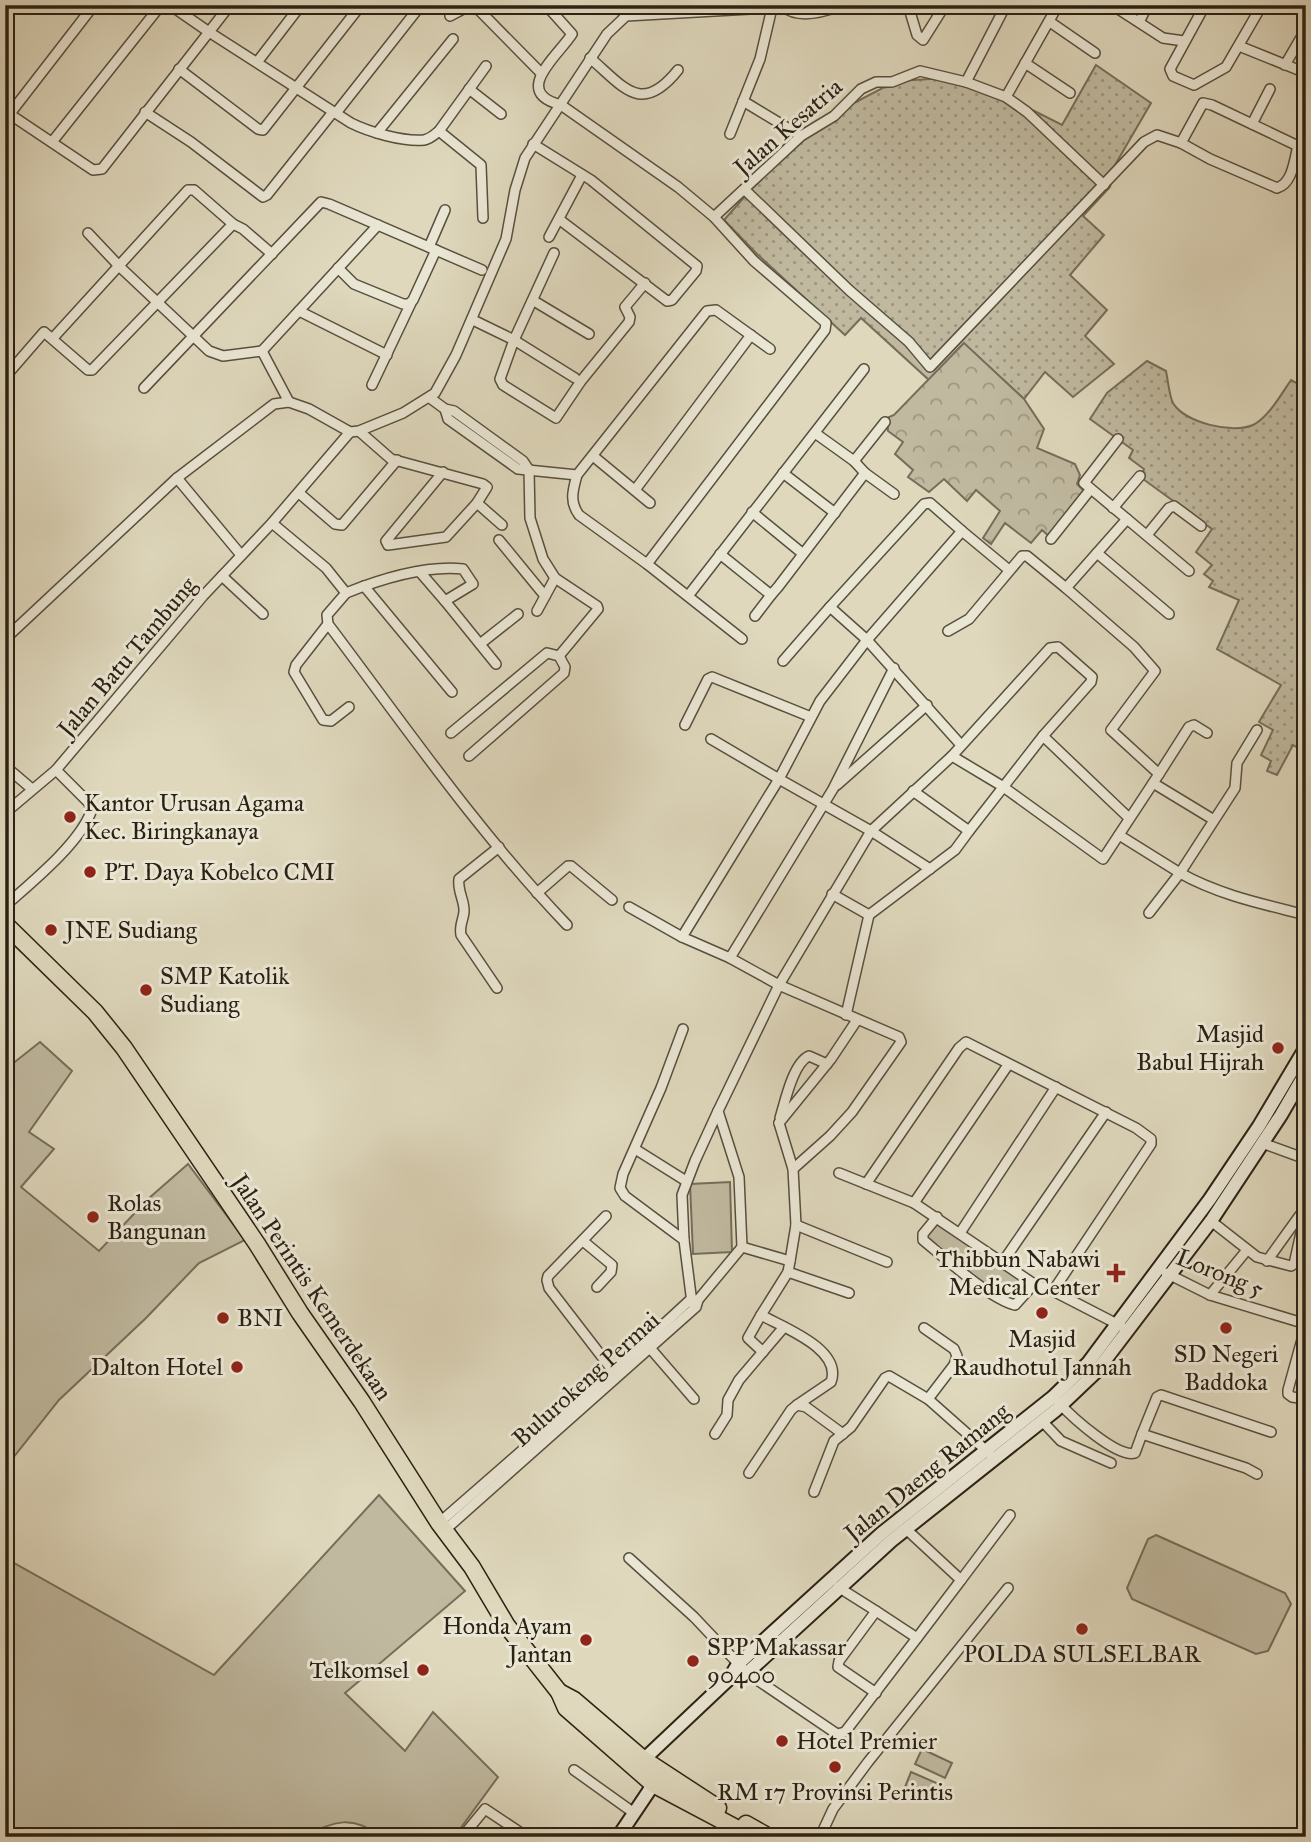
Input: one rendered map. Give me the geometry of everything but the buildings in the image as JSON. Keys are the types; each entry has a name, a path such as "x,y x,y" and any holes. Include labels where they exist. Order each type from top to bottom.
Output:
{"highway":[{"name":"Jalan Perintis Kemerdekaan","path":"5,925 96,1012 124,1048 472,1567 508,1626 559,1692 574,1700 639,1765 753,1837"},
{"name":"Jalan Perintis Kemerdekaan","path":"658,1779 769,1837"}],"main road":[{"name":"Jalan Daeng Ramang","path":"1165,1272 1306,1047"},
{"name":"Jalan Daeng Ramang","path":"639,1765 882,1534 1042,1421 1210,1221 1281,1115 1306,1072"},
{"name":"Jalan Daeng Ramang","path":"807,1608 838,1587 1057,1401"},
{"path":"618,1837 658,1779"}],"street":[{"path":"94,5 7,115 93,170 100,170 230,5"},
{"path":"52,142 161,5"},
{"path":"170,5 335,113 361,128 377,133 422,140 430,138 439,131 486,66"},
{"path":"258,61 302,5"},
{"path":"179,69 261,130 265,129 361,5"},
{"path":"145,112 191,142 263,197 335,113 421,5"},
{"path":"450,16 473,5 541,73"},
{"path":"546,5 572,34 541,73 538,83 545,100 561,105 655,169 714,217 754,261 824,320 827,327 647,564"},
{"path":"617,5 626,16"},
{"path":"908,5 917,36 923,40 945,5"},
{"path":"966,82 1006,5"},
{"path":"1006,97 1058,5"},
{"path":"1112,5 1163,38 1184,41"},
{"path":"1139,22 1149,5"},
{"path":"1205,5 1170,65 1170,73 1194,85 1222,71 1262,5"},
{"path":"355,432 403,413 430,398 442,382 506,239 514,190 525,158 607,34 626,16 784,6 788,11 799,13 826,11 840,6"},
{"path":"730,134 762,52 772,8"},
{"path":"1050,22 1095,53"},
{"path":"1285,65 1306,29"},
{"path":"377,133 453,39"},
{"path":"1239,46 1306,73"},
{"path":"590,58 628,90 645,95 652,94 667,84 678,70"},
{"path":"1025,63 1070,93"},
{"name":"Jalan Kesatria","path":"714,217 802,136 834,116 869,84 892,82 920,71 966,82 1006,97 1027,113 1104,185"},
{"path":"469,89 501,114"},
{"path":"1252,124 1269,89"},
{"path":"743,102 802,136"},
{"path":"745,190 849,290 909,342 930,367 1153,135 1181,143 1210,159 1277,188 1285,184 1290,176 1302,143 1203,103 1181,143"},
{"path":"439,131 481,165 483,218"},
{"path":"533,144 582,175 697,266 691,278 670,301 560,220"},
{"path":"549,237 582,175"},
{"path":"53,338 188,190 194,190 272,254"},
{"path":"144,388 321,202 482,270"},
{"path":"372,385 411,303 445,210"},
{"path":"5,377 42,333 47,333 88,370 92,370 233,224"},
{"path":"88,233 209,351 223,356 262,351 378,225"},
{"path":"554,253 514,340 501,382 556,418 629,322 630,317 625,307 645,283"},
{"path":"338,268 354,284 403,304 411,303"},
{"path":"534,301 589,334"},
{"path":"742,639 579,514 574,508 572,493 577,475 707,311 716,310 769,349"},
{"path":"299,311 387,355"},
{"path":"472,320 514,340 575,377"},
{"path":"635,490 751,335"},
{"path":"262,351 289,402"},
{"path":"688,596 864,369"},
{"path":"430,398 445,409 454,411 523,461 529,470 529,507 543,559 555,578 598,609 559,656"},
{"path":"5,639 177,478 268,407 281,402 289,402 320,414 355,432 388,457 443,472 486,485 486,491 477,503 443,539 386,544 443,472"},
{"path":"854,461 885,422"},
{"name":"Jalan Batu Tambung","path":"5,906 61,853 83,827 91,812 89,803 56,770 222,576 355,432"},
{"path":"815,433 894,494"},
{"path":"1118,439 1084,480 1084,484 1189,571"},
{"path":"593,456 650,503"},
{"path":"299,493 335,524 342,525 397,460"},
{"path":"529,470 577,475"},
{"path":"783,473 835,513"},
{"path":"755,616 865,473"},
{"path":"1113,508 1140,476"},
{"path":"177,478 241,555"},
{"path":"1051,539 1090,489"},
{"path":"477,503 502,525"},
{"path":"783,661 924,503 930,503 1009,570"},
{"path":"1147,536 1174,506 1201,526"},
{"path":"752,512 802,553"},
{"path":"1066,588 1127,519"},
{"path":"272,523 326,568 346,593"},
{"path":"682,937 779,779 811,718 834,682 962,531"},
{"path":"499,540 545,596"},
{"path":"1097,553 1169,614"},
{"path":"720,554 771,595"},
{"path":"947,631 969,619 1020,557 1027,556 1134,647 1155,669 1154,675 1111,730 1159,774"},
{"path":"445,601 473,584 465,570 446,568 393,576 346,593 327,615 328,624 433,765 537,893 567,925"},
{"path":"420,572 496,664"},
{"path":"222,576 263,614"},
{"path":"537,611 555,578"},
{"path":"364,586 452,692"},
{"path":"830,607 894,668 961,746"},
{"path":"480,644 518,614"},
{"path":"328,624 293,672 323,720 331,721 349,707"},
{"path":"606,1216 548,1276 547,1284 620,1369 695,1302 684,1240 681,1203 686,1181 779,985 832,894 871,831 952,756 1050,648 1058,647 1093,680 1002,786 956,850 869,915 846,1015"},
{"path":"451,733 547,653 559,656 565,667 564,673 469,755"},
{"path":"730,958 833,789 894,668"},
{"path":"685,725 708,679 712,677 811,718"},
{"path":"833,789 926,705"},
{"path":"952,756 1002,786 1103,859 1191,725 1207,733"},
{"path":"1149,913 1180,873 1235,788 1237,763 1256,730"},
{"path":"1043,736 1129,818"},
{"path":"711,740 871,831 930,869"},
{"path":"5,765 32,789"},
{"path":"5,813 56,770"},
{"path":"1153,783 1214,820"},
{"path":"913,791 969,831"},
{"path":"1119,835 1200,884 1306,915"},
{"path":"498,988 461,935 464,911 457,887 459,879 468,870 499,847"},
{"path":"537,893 571,866 612,900"},
{"path":"832,894 869,915"},
{"path":"629,907 754,973 899,1037 901,1042 852,1112 793,1169"},
{"path":"779,1123 827,1064 857,1020"},
{"path":"683,1029 620,1182 622,1192 684,1240"},
{"path":"866,1184 963,1043 970,1042 1009,1065 1106,1112 1146,1135 1151,1139 1151,1144 1053,1290"},
{"path":"763,1352 748,1338 789,1266 796,1225 793,1169 779,1123 791,1083 802,1060 809,1056 827,1064"},
{"path":"914,1203 1009,1065"},
{"path":"960,1233 1056,1087"},
{"path":"1270,1108 1281,1115"},
{"path":"718,1111 739,1177 742,1247 849,1293"},
{"path":"1002,1263 1106,1112"},
{"path":"1262,1143 1306,1159"},
{"path":"635,1149 686,1181"},
{"path":"1226,1172 1238,1180"},
{"path":"839,1173 914,1203 1034,1284 1053,1290 1122,1327"},
{"path":"1210,1221 1247,1250 1267,1261 1293,1265 1305,1214 1300,1214 1267,1261"},
{"path":"937,1217 923,1234 923,1240 979,1283 1015,1305 1034,1284"},
{"path":"796,1225 887,1262"},
{"path":"583,1241 612,1265 611,1272 597,1287"},
{"name":"Bulurokeng Permai","path":"442,1526 620,1369 650,1348 695,1302 742,1247"},
{"path":"1210,1295 1247,1250"},
{"name":"Lorong 5","path":"1165,1272 1210,1295 1306,1324"},
{"path":"749,1473 792,1410 831,1382 833,1376 830,1364 819,1349 799,1333 761,1315"},
{"path":"1306,1324 1287,1394 1306,1399"},
{"path":"715,1434 727,1415 727,1402 734,1389 784,1326"},
{"path":"924,1328 954,1349 957,1356 954,1365 928,1399"},
{"path":"650,1348 694,1399"},
{"path":"814,1492 834,1441 851,1427 888,1376 901,1381 928,1399 991,1455"},
{"path":"1057,1401 1074,1418 1109,1444 1128,1454 1135,1453 1160,1395 1271,1432"},
{"path":"797,1405 806,1407 842,1434"},
{"path":"1042,1421 1060,1441 1111,1463"},
{"path":"1142,1434 1257,1474"},
{"path":"629,1558 694,1617 743,1668 837,1734 845,1732 1010,1515"},
{"path":"906,1529 961,1580"},
{"path":"838,1587 917,1638"},
{"path":"820,1837 833,1809 868,1762 1008,1588"},
{"path":"876,1611 838,1664 841,1669 876,1692"},
{"path":"574,1770 634,1813"},
{"path":"462,1837 485,1809 527,1837"}],"green space":[{"path":"1096,65 1151,103 1115,165 1110,187 1083,216 1104,235 1070,275 1107,310 1085,336 1114,364 1073,397 1045,372 1024,399 964,344 929,380 861,318 845,335 724,220 772,166 825,118 896,81 949,78 1001,94 1062,125"},
{"path":"964,343 1024,399 1044,429 1037,448 1075,464 1080,475 1077,484 1086,493 1051,538 1042,530 1031,543 1005,523 991,544 983,538 1000,511 976,490 967,501 944,479 929,492 908,477 913,470 895,454 903,442 888,431 887,418 894,415"},
{"path":"1147,361 1166,371 1173,403 1179,410 1210,425 1234,428 1253,425 1264,417 1291,380 1306,388 1306,753 1293,745 1277,775 1267,771 1271,761 1261,755 1273,730 1259,722 1281,685 1217,649 1239,600 1209,587 1213,581 1204,574 1212,565 1196,552 1212,529 1143,479 1144,469 1129,458 1133,450 1090,419 1107,393"},
{"path":"40,1042 72,1071 29,1132 54,1149 21,1187 99,1251 148,1199 188,1164 245,1240 199,1263 146,1318 59,1400 5,1468 5,1059 11,1065"},
{"path":"730,1182 732,1252 693,1254 690,1184"},
{"path":"938,1219 1029,1285 1012,1302 975,1278 924,1237"},
{"path":"379,1495 465,1591 345,1693 405,1751 433,1712 498,1777 454,1837 380,1837 362,1825 343,1822 325,1827 306,1837 5,1837 5,1558 214,1675"},
{"path":"1156,1535 1285,1593 1291,1604 1268,1651 1256,1654 1132,1599 1127,1588 1148,1539"},
{"path":"922,1749 952,1763 945,1778 915,1764"},
{"path":"911,1772 941,1785 935,1800 905,1787"}],"place":[{"name":"Kantor Urusan Agama Kec. Biringkanaya","path":"70,817"},
{"name":"PT. Daya Kobelco CMI","path":"90,872"},
{"name":"JNE Sudiang","path":"51,930"},
{"name":"SMP Katolik Sudiang","path":"146,990"},
{"name":"Masjid Babul Hijrah","path":"1278,1048"},
{"name":"Rolas Bangunan","path":"93,1217"},
{"name":"Thibbun Nabawi Medical Center","path":"1116,1273"},
{"name":"Masjid Raudhotul Jannah","path":"1042,1313"},
{"name":"BNI","path":"223,1318"},
{"name":"SD Negeri Baddoka","path":"1226,1328"},
{"name":"Dalton Hotel","path":"237,1367"},
{"name":"POLDA SULSELBAR","path":"1082,1629"},
{"name":"Honda Ayam Jantan","path":"586,1640"},
{"name":"SPP Makassar 90400","path":"693,1661"},
{"name":"Telkomsel","path":"423,1670"},
{"name":"Hotel Premier","path":"782,1741"},
{"name":"RM 17 Provinsi Perintis","path":"835,1767"}]}
